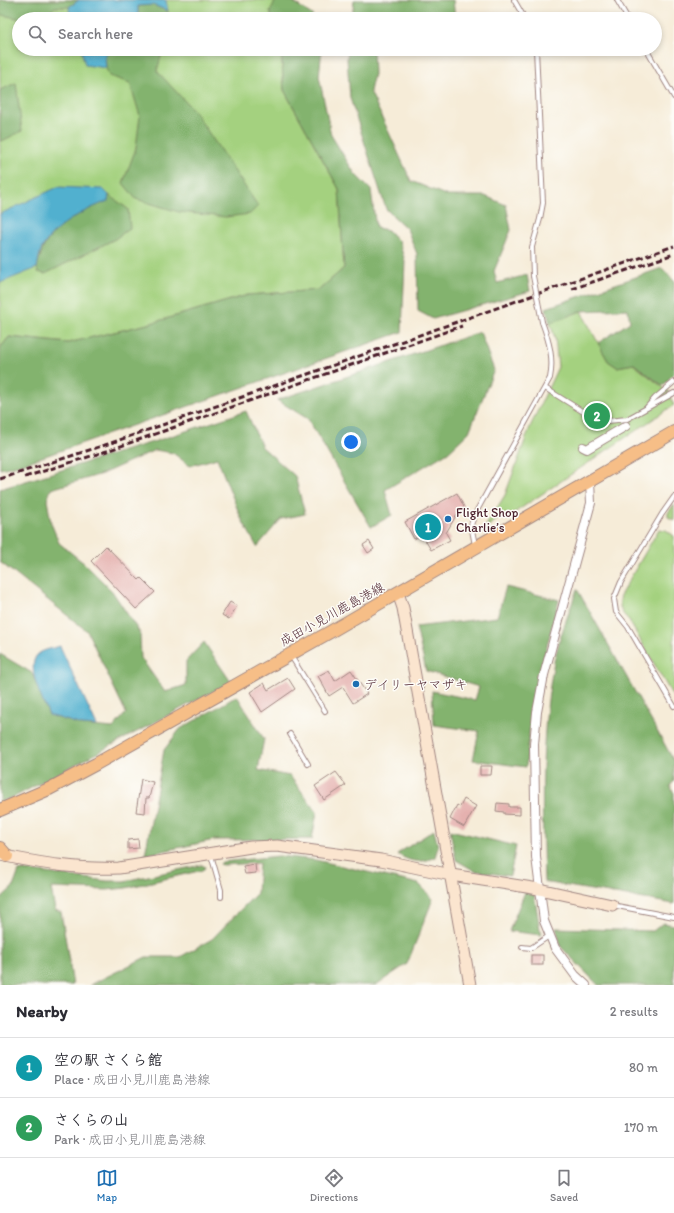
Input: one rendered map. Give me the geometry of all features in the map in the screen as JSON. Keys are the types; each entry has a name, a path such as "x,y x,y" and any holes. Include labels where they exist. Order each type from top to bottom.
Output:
{"main road":[{"name":"成田小見川鹿島港線","path":"1,811 49,789 96,764 398,593 674,432"}],"street":[{"path":"583,447 587,449 626,426"},
{"path":"586,985 565,962 555,948 544,921 539,889 534,813 534,744 537,712 544,675 591,503 590,481"},
{"path":"398,593 403,608 470,985"},
{"path":"2,853 76,868 101,869 119,868 251,847 277,846 381,860 451,875 539,889 612,905"}],"lane":[{"path":"514,0 521,12"},
{"path":"617,0 624,12"},
{"path":"476,547 471,525 475,514 545,388 550,378 552,362 550,344 542,322 533,276 532,247 543,203 536,56"},
{"path":"650,56 674,97"},
{"path":"646,408 655,398 674,382"},
{"path":"545,388 585,413 603,420 620,421 627,419 674,393"},
{"path":"674,497 621,582 614,599 616,612 628,627 674,706"},
{"path":"289,654 325,711"},
{"path":"290,734 308,764"},
{"path":"211,854 221,890 221,898"},
{"path":"612,905 674,917"},
{"path":"522,947 531,948 549,936"}],"green space":[{"path":"0,0 276,0 270,12 12,12 12,56 282,56 284,90 339,189 344,268 319,290 248,295 148,324 68,343 9,337 0,348"},
{"path":"0,0 79,0 69,7 55,7 49,12 12,12 12,17 0,15"},
{"path":"276,0 292,1 308,12 270,12"},
{"path":"354,0 453,0 454,12 353,12"},
{"path":"153,5 168,12 138,12 138,6"},
{"path":"105,56 161,56 157,71 194,111 258,206 250,214 226,217 179,212 136,199 123,183 136,148 140,116 130,83 109,76 106,68"},
{"path":"282,56 321,56 319,76 331,135 355,174 371,190 376,228 388,230 399,242 405,261 402,332 22,464 0,469 0,348 9,337 68,343 148,324 248,295 319,290 344,268 339,189 284,90"},
{"path":"347,56 373,56 374,74 370,91 411,181 448,196 485,196 506,205 511,230 494,271 497,283 527,275 530,291 433,319 418,311 417,254 407,229 386,209 350,98"},
{"path":"16,83 22,131 0,142 0,90"},
{"path":"109,195 128,209 130,228 115,239 45,274 38,272 37,266 44,247 50,237 77,215 107,201"},
{"path":"662,268 674,281 674,373 663,386 634,364 617,367 608,361 598,343 630,322 628,309 581,311 550,323 546,308"},
{"path":"581,311 608,361 617,367 633,364 669,392 668,393 674,405 508,517 505,514 484,529 505,495 530,427 558,367 555,338 550,323"},
{"path":"480,332 494,370 469,432 448,452 385,490 392,515 371,527 308,419 277,400"},
{"path":"246,411 262,447 295,476 305,514 281,519 257,547 241,518 217,458 190,466 173,453 155,450 102,474 51,489 47,500 51,523 59,543 85,564 112,591 140,633 141,658 165,692 186,685 186,661 204,642 231,682 16,796 0,802 0,654 32,673 49,715 82,725 113,728 126,713 87,631 0,562 0,489 156,441"},
{"path":"674,504 674,520 668,517 668,513"},
{"path":"659,529 666,530 674,536 674,698 628,619 621,611 620,605 621,594"},
{"path":"506,587 559,600 532,703 526,767 473,760 479,731 434,725 432,691 475,700 479,687 426,671 416,627 497,617"},
{"path":"577,589 674,761 674,781 670,786 674,793 674,904 544,882 543,777 545,725 556,652"},
{"path":"237,696 264,739 258,770 290,776 317,812 312,839 214,840 145,855 164,750 180,729"},
{"path":"434,830 438,847 435,857 425,861 416,861 407,859 397,854"},
{"path":"450,830 516,846 510,876 475,871 456,860"},
{"path":"279,856 316,860 419,884 433,899 407,964 376,985 90,985 146,957 180,957 212,939 257,893 259,863 220,864 222,862"},
{"path":"202,865 205,867 203,870 126,888 107,890 51,888 55,910 61,912 73,985 0,985 0,899 13,887 19,871 24,870 107,881 124,881"},
{"path":"525,892 534,894 541,935 509,931"},
{"path":"663,923 674,925 674,985 598,985 561,947 556,928 653,931"}],"water":[{"path":"79,0 166,0 168,11 153,5 138,6 138,12 69,12 69,7"},
{"path":"83,56 105,56 106,68 85,65"},
{"path":"58,187 103,189 109,195 108,201 79,214 53,233 41,250 37,268 0,283 0,214"},
{"path":"60,646 97,726 82,725 49,715 39,692 33,664 36,657 41,652"}],"building":[{"path":"457,493 465,509 457,514 446,533 450,540 431,550 422,535 414,539 405,522"},
{"path":"369,541 374,549 368,553 363,545"},
{"path":"106,546 139,580 141,578 155,592 136,609 91,561"},
{"path":"230,602 237,606 229,619 222,615"},
{"path":"329,670 335,681 351,670 367,694 353,703 343,687 329,696 318,676"},
{"path":"288,678 295,689 262,712 250,692 264,683 268,690"},
{"path":"480,766 492,766 491,775 480,775"},
{"path":"336,772 346,785 324,800 315,786"},
{"path":"141,779 153,782 149,798 146,798 145,813 136,812"},
{"path":"464,799 476,806 464,827 450,819 457,805 460,807"},
{"path":"497,803 509,804 509,807 520,807 520,815 504,814 504,812 496,811"},
{"path":"138,839 139,848 128,849 128,840"},
{"path":"255,864 256,873 245,874 243,866"},
{"path":"531,955 543,955 543,965 531,965"}],"railway":[{"path":"0,479 105,445 674,246"},
{"path":"572,289 674,254"},
{"path":"25,477 107,451 462,326"}],"place":[{"name":"さくらの山","path":"597,416"},
{"name":"Flight Shop Charlie’s","path":"448,519"},
{"name":"空の駅 さくら館","path":"428,527"},
{"name":"デイリーヤマザキ","path":"356,684"}]}
